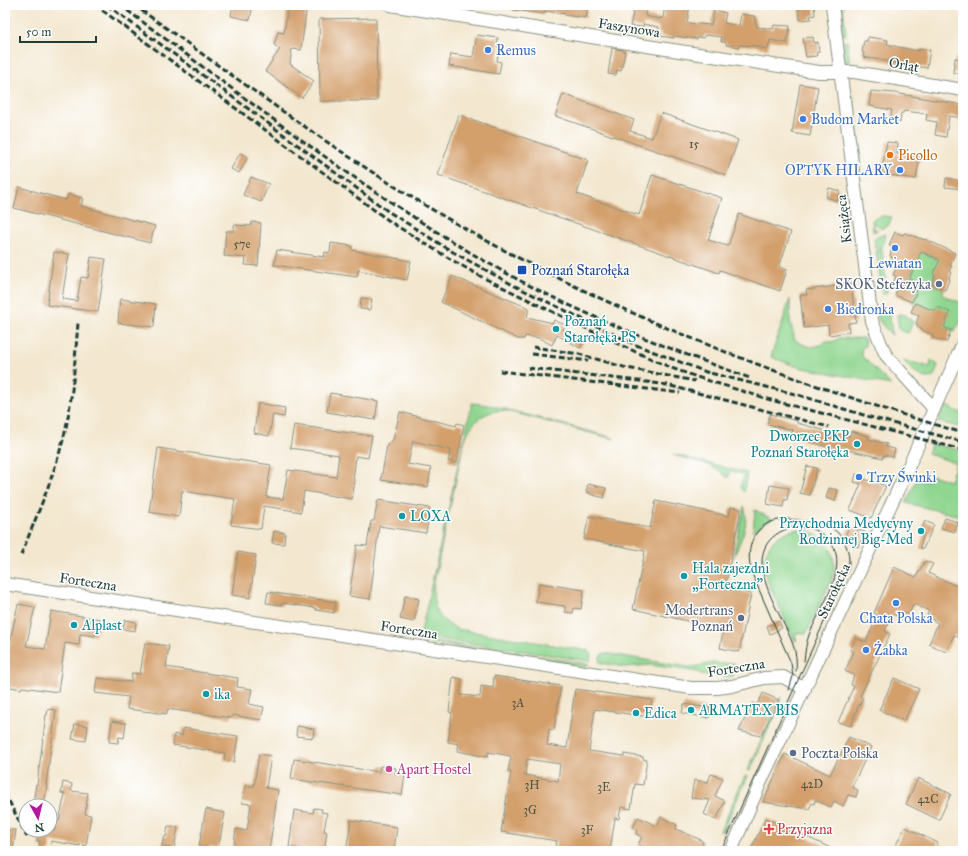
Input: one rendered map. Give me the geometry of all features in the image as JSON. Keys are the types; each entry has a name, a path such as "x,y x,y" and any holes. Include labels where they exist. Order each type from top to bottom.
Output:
{"street":[{"name":"Faszynowa","path":"390,5 666,50 819,72 840,71"},
{"name":"Książęca","path":"832,5 870,306 875,329 886,355 934,409"},
{"name":"Orląt","path":"840,71 963,90"},
{"name":"Starołęcka","path":"731,851 762,780 904,477 963,343"},
{"name":"Forteczna","path":"5,584 691,688 718,688 764,678 783,677 805,689"}],"green space":[{"path":"836,5 843,5 846,35 840,34"},
{"path":"847,41 850,66 844,61 841,44"},
{"path":"853,95 861,159 860,163 857,164 848,97"},
{"path":"882,216 892,217 888,226 881,229 877,224 874,224 874,229 878,230 873,232 872,220"},
{"path":"886,234 882,248 875,248 874,238"},
{"path":"918,247 925,254 937,259 939,257 944,259 934,274 932,284 944,289 942,295 962,303 960,308 963,309 962,319 954,331 944,327 923,307 912,302 909,287 912,280 909,279 915,266"},
{"path":"882,250 887,293 882,294 876,251"},
{"path":"790,299 790,321 795,340 807,346 818,346 826,341 833,342 839,338 863,338 865,341 865,346 861,349 862,356 891,385 798,367 771,357"},
{"path":"882,308 890,316 892,335 877,317 875,309"},
{"path":"897,315 906,315 913,322 908,333 899,330"},
{"path":"903,360 930,367 931,360 938,365 934,375 928,378 916,373"},
{"path":"472,403 494,406 614,439 507,411 486,414 475,422 464,442 433,586 435,606 445,622 457,629 589,651 591,654 590,661 420,636"},
{"path":"945,405 963,414 963,428 938,422"},
{"path":"931,444 963,451 963,523 958,522 960,516 906,503 917,479 925,482 926,480 929,481 931,475 950,481 956,463 928,454"},
{"path":"673,454 747,473 744,492 740,488 744,475 730,471 728,478 720,471 709,465"},
{"path":"744,506 746,513 745,526 733,558"},
{"path":"755,510 772,519 762,524 754,532 753,531"},
{"path":"799,529 811,532 820,537 828,545 832,553 834,570 832,579 806,634 801,632 795,635 797,640 795,641 765,574 764,561 768,548 776,539 790,531"},
{"path":"421,639 589,664 585,667 423,642"},
{"path":"604,653 688,667 717,662 717,664 734,663 733,677 703,675 698,672 651,665 625,667 600,663 600,656"},
{"path":"781,697 778,708 750,771 748,770"},
{"path":"745,776 748,776 722,832 720,831"}],"building":[{"path":"233,5 253,5 250,20 231,16"},
{"path":"288,5 307,5 301,50 292,49 290,64 314,81 302,98 265,71 280,49 274,45 278,32 284,33"},
{"path":"514,5 588,5 586,18 545,11 544,14 513,10"},
{"path":"635,5 646,5 645,16 660,19 663,18 665,5 690,5 687,23 711,25 714,10 726,13 724,23 739,26 741,14 754,16 757,27 773,29 774,25 790,26 787,43 770,40 768,49 757,46 740,45 739,47 726,45 726,42 721,42 722,37 705,35 704,38 698,37 697,39 660,36 661,33 658,33 659,27 643,24 643,27 630,26"},
{"path":"798,5 814,5 815,15 810,16 811,19 800,20"},
{"path":"376,18 377,101 320,101 319,19"},
{"path":"477,35 498,38 497,47 499,47 497,61 501,62 499,74 449,66 451,54 473,57"},
{"path":"813,37 814,43 818,42 819,52 816,53 817,56 806,57 803,38"},
{"path":"868,37 888,40 887,44 898,47 919,51 919,49 930,50 927,68 863,57 864,53 862,52 864,41 867,41"},
{"path":"612,48 623,50 625,52 621,71 617,70 616,75 608,74"},
{"path":"955,58 963,59 963,74 953,72"},
{"name":"Budom Market","path":"800,84 818,87 810,136 792,133"},
{"path":"871,91 895,93 963,105 963,118 949,116 946,137 935,135 937,122 926,120 927,114 904,111 901,113 900,123 890,122 892,110 869,106"},
{"path":"563,94 634,120 630,131 652,138 661,113 738,140 726,175 555,116"},
{"path":"459,115 588,160 577,194 639,215 652,175 722,198 708,240 728,246 739,214 791,232 779,267 787,270 780,291 720,270 719,273 438,175"},
{"path":"887,142 898,143 897,154 920,157 916,179 881,174"},
{"path":"240,153 248,157 239,173 231,169"},
{"path":"251,177 269,184 261,202 243,195"},
{"path":"946,178 963,181 963,189 945,187"},
{"path":"19,187 66,200 68,194 83,198 81,206 155,226 150,243 14,208"},
{"path":"829,188 840,191 837,201 826,197"},
{"path":"252,222 261,223 258,266 245,265 246,258 224,256 226,231 234,231 234,225 251,226"},
{"path":"895,232 925,239 955,253 950,266 952,266 949,271 951,272 950,278 945,290 932,284 935,275 933,274 940,260 921,252 909,279 912,280 909,287 917,290 912,302 895,295 900,283 894,281 896,276 893,275 896,268 891,266 893,263 890,262 892,257 890,256 892,247 889,245"},
{"path":"331,243 352,246 352,250 411,261 407,280 358,270 357,277 274,265 277,250 324,257 325,252 330,253"},
{"path":"54,252 69,254 62,299 77,301 81,277 88,278 91,257 106,259 98,312 47,305"},
{"path":"452,276 529,308 527,317 553,323 554,320 565,325 563,330 584,341 580,348 557,335 552,345 539,338 525,336 524,339 518,339 441,302"},
{"name":"Biedronka","path":"851,284 856,322 848,323 849,332 829,335 828,325 804,328 800,295 807,295 806,290"},
{"path":"361,298 372,299 370,310 360,309"},
{"path":"120,299 156,304 154,327 118,323"},
{"path":"915,303 935,311 937,307 950,312 944,327 951,330 947,342 932,338 933,335 917,327 918,325 916,324 919,315 911,312"},
{"path":"330,393 378,401 375,420 327,412"},
{"path":"258,403 285,408 284,417 273,415 269,436 254,433"},
{"path":"400,412 456,426 457,423 464,425 457,463 448,461 451,450 413,441 408,464 431,468 428,487 381,480 387,445 393,440"},
{"path":"770,414 841,435 850,436 851,431 869,436 868,439 887,444 886,447 895,449 893,457 884,455 883,458 838,448 837,450 791,436 793,430 767,424"},
{"path":"294,425 372,436 368,458 356,456 353,480 355,480 352,499 304,491 301,512 264,506 261,529 231,525 235,499 182,491 179,517 149,512 158,448 271,465 266,497 283,499 288,470 336,477 339,455 290,448"},
{"path":"807,466 817,468 810,495 800,493"},
{"path":"856,474 862,476 864,479 886,486 871,518 850,510 861,484 854,482"},
{"path":"588,484 606,488 604,498 586,492"},
{"path":"770,485 789,488 787,500 784,500 783,507 767,504"},
{"path":"829,488 838,490 835,501 826,498"},
{"path":"378,500 430,508 426,533 379,526 370,599 349,596 357,545 367,546 371,521 374,521"},
{"name":"Hala zajezdni „Forteczna”","path":"656,501 729,516 731,507 741,509 725,588 751,594 739,652 720,648 723,632 706,629 706,625 633,609 645,551 584,539 589,516 650,528"},
{"path":"945,518 958,522 955,532 941,528"},
{"path":"925,521 934,525 923,549 920,548 924,532 921,531"},
{"path":"849,527 865,532 858,547 848,541 850,537 845,536"},
{"path":"274,531 285,533 284,544 272,543"},
{"path":"238,552 256,555 250,598 232,595"},
{"path":"925,561 933,564 928,573 963,589 963,639 954,635 946,652 929,644 938,623 927,615 929,611 914,604 908,615 904,613 902,619 893,614 885,631 890,634 860,696 863,698 851,726 838,722 854,686 851,685 854,675 845,671 854,652 850,650 856,638 866,642 877,615 874,613 894,567 916,577"},
{"path":"539,583 584,590 581,609 574,608 573,613 565,612 565,606 536,602"},
{"path":"268,592 336,602 334,613 316,610 316,608 283,603 282,605 266,603"},
{"path":"405,596 419,599 414,622 400,619"},
{"path":"18,604 35,607 26,646 45,649 51,611 100,619 95,636 80,634 79,645 65,643 58,692 5,686 5,664"},
{"path":"125,620 136,622 135,631 123,629"},
{"path":"779,621 782,628 770,634 767,626"},
{"path":"145,643 169,646 166,667 238,678 237,687 252,689 249,704 264,707 261,720 232,715 232,718 167,709 167,714 127,709 129,697 95,693 97,678 131,682 132,673 140,674"},
{"path":"494,676 561,686 554,730 549,729 547,745 567,748 575,689 652,700 649,717 595,709 589,751 624,756 624,754 643,757 643,759 647,760 643,785 635,784 631,809 621,807 619,819 615,818 610,851 555,851 557,841 501,832 511,772 508,772 511,756 488,752 488,757 457,751 459,744 448,742 452,713 449,712 453,677 462,679 460,695 480,697 481,686 493,688","holes":["527,759 560,764 558,781 525,775"]},
{"path":"894,678 919,689 904,721 879,710"},
{"path":"763,693 779,700 761,736 739,731 752,703 757,705"},
{"path":"684,704 710,708 709,718 682,713"},
{"path":"48,709 56,710 45,798 34,798 46,715"},
{"path":"112,721 126,723 124,738 119,737 118,743 109,742"},
{"path":"75,724 88,726 86,741 72,739"},
{"path":"297,726 314,729 313,738 296,736"},
{"path":"183,728 238,736 234,762 224,760 225,753 173,745 174,734 182,736"},
{"path":"849,737 871,747 852,787 858,790 856,797 848,795 843,806 834,801 831,807 815,800 814,804 812,803 809,809 763,802 785,754 830,775"},
{"path":"259,754 271,756 266,788 278,790 269,851 233,851 236,829 247,831 251,804 242,803 245,786 254,786"},
{"path":"294,759 379,772 380,766 396,768 395,774 405,775 402,795 291,779"},
{"path":"711,774 723,778 715,796 725,801 716,820 704,814 710,800 691,798 694,780 708,782"},
{"path":"918,778 951,794 939,820 906,804"},
{"path":"63,782 72,784 71,791 88,793 85,814 91,815 86,846 51,841 50,851 42,851 43,846 39,846 40,841 37,841 37,838 58,838 58,821 65,794 61,793"},
{"path":"314,808 322,809 321,812 327,813 324,831 327,832 324,851 313,851 289,847 294,810 313,813"},
{"path":"206,809 225,813 218,849 210,847 209,851 198,851"},
{"path":"638,817 657,826 661,817 677,825 676,829 701,840 703,843 700,851 651,851 638,845 642,837 636,834 637,830 633,828"},
{"path":"766,818 837,851 750,851"},
{"path":"351,820 397,827 394,851 346,851"},
{"path":"168,826 178,827 174,849 162,846 164,837 166,837"},
{"path":"905,827 938,843 934,851 893,851"},
{"path":"5,830 16,830 13,851 5,851"}],"tram line":[{"path":"721,851 848,569 849,555 845,542 831,527 820,523 785,519 769,523 761,528 752,541 749,558 753,576 791,663 793,676 789,690"},
{"path":"796,671 796,656 793,646 772,598 762,567 763,552 770,540 788,528 797,527 806,527 815,530 831,542 836,554 837,567 834,581 828,596 809,635 806,644 804,661"}],"railway":[{"path":"95,5 392,223 480,276 616,343 674,369 771,400 963,450"},
{"path":"107,5 389,212 453,252 513,285 636,345 706,372 795,394 877,419 963,442"},
{"path":"120,5 253,105 343,170 389,201 483,260 515,278 580,310 681,353 750,378"},
{"path":"134,5 284,112 360,164 438,213 500,248 564,281 628,311 694,339 827,389 963,433"},
{"path":"21,555 51,479 65,432 72,391 78,323"},
{"path":"533,347 579,354 627,368 695,381"},
{"path":"532,354 588,361"},
{"path":"528,368 667,385 829,427"},
{"path":"500,371 680,393"},
{"path":"5,793 18,819"}],"place":[{"name":"Remus","path":"488,50"},
{"name":"Budom Market","path":"803,119"},
{"name":"Picollo","path":"890,155"},
{"name":"OPTYK HILARY","path":"900,170"},
{"name":"Lewiatan","path":"895,248"},
{"name":"Poznań Starołęka","path":"522,270"},
{"name":"SKOK Stefczyka","path":"939,284"},
{"name":"Biedronka","path":"828,309"},
{"name":"Poznań Starołęka PS","path":"556,329"},
{"name":"Dworzec PKP Poznań Starołęka","path":"857,444"},
{"name":"Trzy Świnki","path":"859,477"},
{"name":"LOXA","path":"402,516"},
{"name":"Przychodnia Medycyny Rodzinnej Big-Med","path":"921,531"},
{"name":"Hala zajezdni „Forteczna”","path":"684,576"},
{"name":"Chata Polska","path":"896,603"},
{"name":"Modertrans Poznań","path":"741,618"},
{"name":"Alplast","path":"74,625"},
{"name":"Żabka","path":"866,650"},
{"name":"ika","path":"206,694"},
{"name":"ARMATEX BIS","path":"691,710"},
{"name":"Edica","path":"636,713"},
{"name":"Poczta Polska","path":"793,753"},
{"name":"Apart Hostel","path":"389,769"},
{"name":"Przyjazna","path":"769,829"}]}
